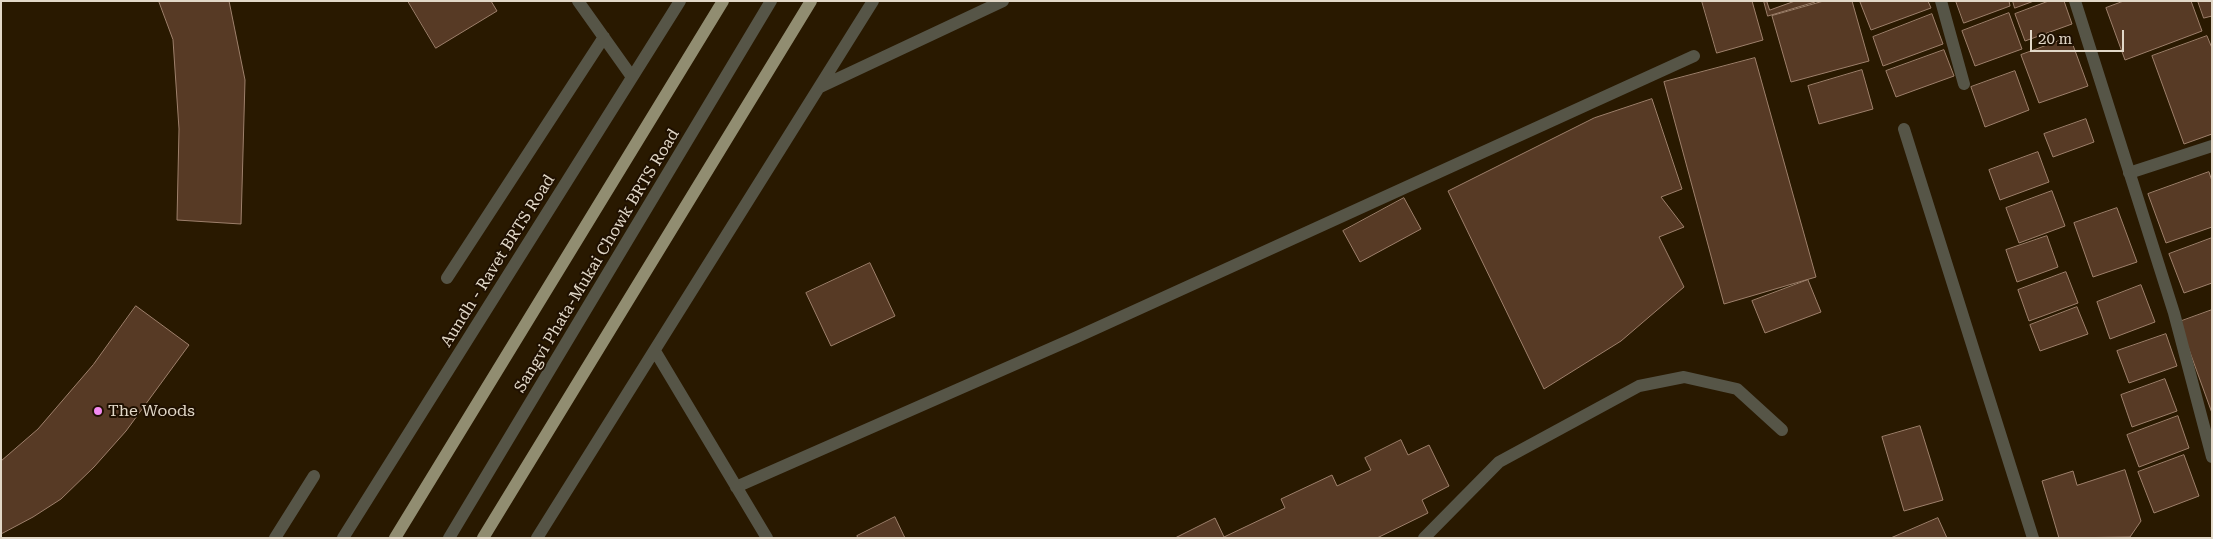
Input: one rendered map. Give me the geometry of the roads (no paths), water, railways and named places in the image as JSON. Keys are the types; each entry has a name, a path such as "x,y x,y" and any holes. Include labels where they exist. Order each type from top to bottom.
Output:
{"main road":[{"path":"395,538 723,1"},
{"path":"483,538 811,1"}],"street":[{"path":"578,1 632,77"},
{"name":"Aundh - Ravet BRTS Road","path":"342,538 680,1"},
{"name":"Sangvi Phata-Mukai Chowk BRTS Road","path":"449,538 771,1"},
{"path":"537,538 874,1"},
{"path":"820,87 1003,1"},
{"path":"1941,1 1964,84"},
{"path":"2075,1 2174,313 2212,457"},
{"path":"447,278 604,38"},
{"path":"736,487 1077,337 1694,56"},
{"path":"1904,129 2033,538"},
{"path":"2129,173 2212,146"},
{"path":"655,351 766,538"},
{"path":"1424,538 1499,462 1639,386 1684,377 1737,389 1782,430"},
{"path":"275,538 314,476"}],"place":[{"name":"The Woods","path":"98,411"}]}
